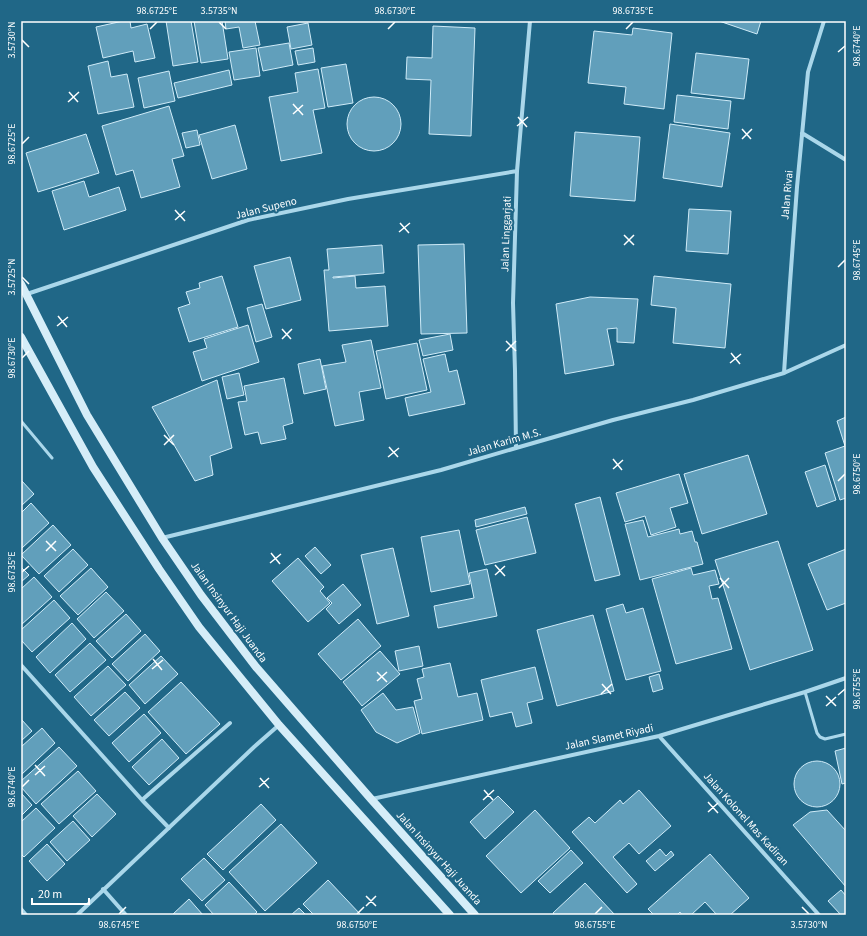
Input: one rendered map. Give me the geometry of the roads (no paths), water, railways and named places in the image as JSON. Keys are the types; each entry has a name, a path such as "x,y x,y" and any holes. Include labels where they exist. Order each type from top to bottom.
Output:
{"main road":[{"name":"Jalan Insinyur Haji Juanda","path":"21,284 87,415 162,538 202,595 256,667 475,915"},
{"path":"21,337 93,467 159,569 199,627 279,725 450,915"}],"street":[{"name":"Jalan Linggarjati","path":"516,448 516,371 513,303 517,171 530,21"},
{"name":"Jalan Rivai","path":"784,373 793,234 808,72 824,21"},
{"path":"802,133 846,160"},
{"name":"Jalan Supeno","path":"26,294 248,220 348,199 517,171"},
{"name":"Jalan Karim M.S.","path":"162,538 441,470 613,420 693,400 784,373 846,345"},
{"path":"21,665 169,828"},
{"name":"Jalan Slamet Riyadi","path":"371,799 659,736 806,692 846,678"},
{"path":"142,800 230,723"},
{"path":"77,915 279,725"},
{"name":"Jalan Kolonel Mas Kadiran","path":"659,736 819,915"},
{"path":"103,889 126,915"},
{"path":"21,909 26,915"}],"lane":[{"path":"21,421 52,458"},
{"path":"806,692 817,733 820,737 825,740 846,734"}]}
